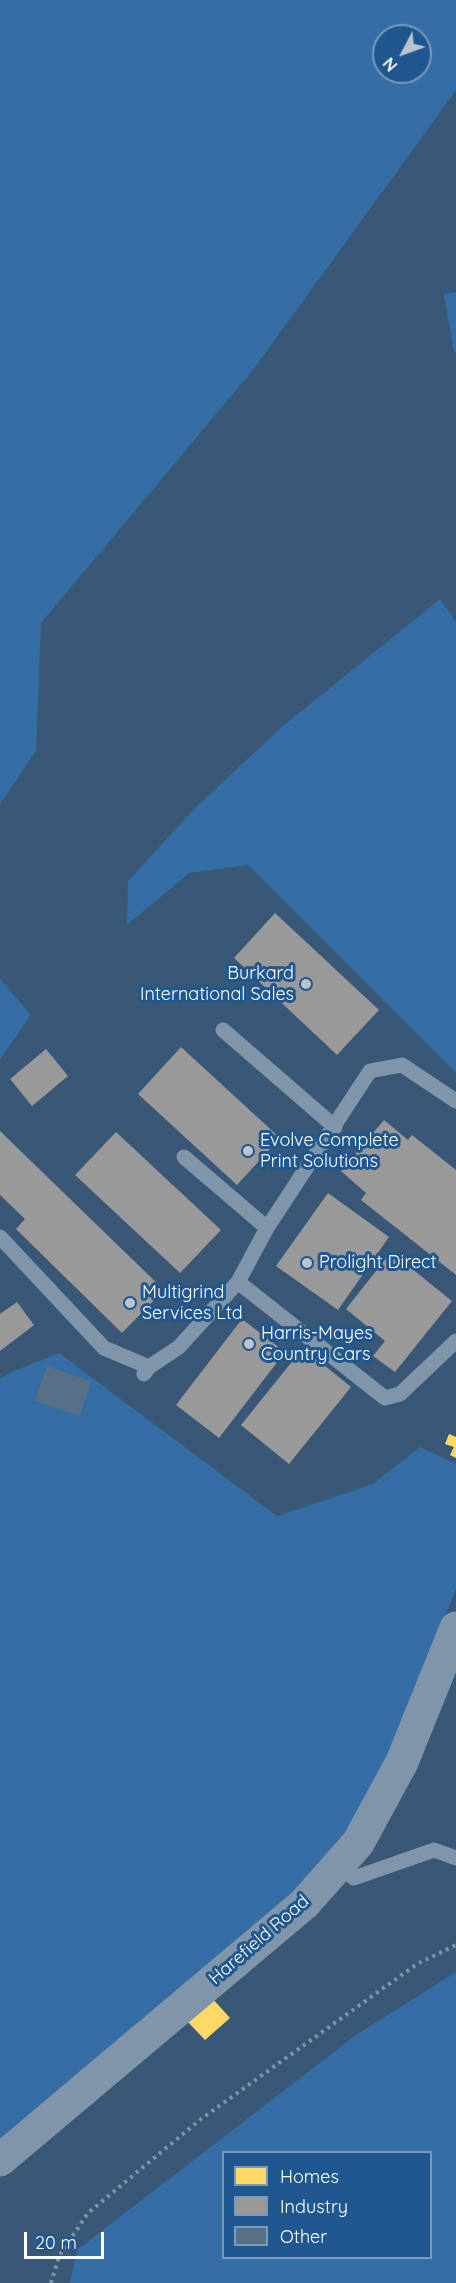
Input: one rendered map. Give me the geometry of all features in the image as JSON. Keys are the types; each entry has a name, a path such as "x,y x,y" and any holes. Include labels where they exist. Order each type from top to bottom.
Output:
{"street":[{"name":"Harefield Road","path":"0,2160 304,1904 358,1843 402,1762 456,1628"}],"lane":[{"path":"223,1030 334,1127"},
{"path":"0,1237 104,1348 147,1371 179,1347 238,1282 267,1228 370,1071 402,1065 456,1101"},
{"path":"184,1157 267,1228"},
{"path":"238,1282 385,1398 400,1394 456,1341"},
{"path":"338,1864 354,1878 434,1850 456,1858"}],"path":[{"path":"51,2283 59,2256 88,2213 201,2119 417,1964 456,1945"}],"shaded area":[{"path":"0,0 456,0 456,90 253,370 41,623 36,751 0,804"},
{"path":"456,292 456,352 454,352 444,294"},
{"path":"440,599 456,622 456,1073 248,865 189,873 127,925 128,881 197,806 283,726"},
{"path":"0,979 31,1015 0,1059"},
{"path":"59,1353 277,1516 373,1484 420,1447 456,1464 456,1589 379,1777 344,1839 305,1885 0,2138 0,1379"},
{"path":"456,1972 456,2283 70,2283 77,2250 356,2035"}],"building: Homes":[{"path":"449,1434 456,1437 456,1458 450,1455 454,1447 445,1444"},
{"path":"211,1997 230,2018 205,2040 186,2020"}],"building: Industry":[{"name":"Burkard International Sales","path":"275,913 379,1010 337,1055 234,958"},
{"path":"181,1047 280,1138 237,1185 138,1094"},
{"path":"46,1049 68,1076 32,1106 10,1079"},
{"path":"384,1120 408,1140 412,1135 456,1170 456,1275 361,1200 366,1193 341,1171"},
{"path":"0,1131 164,1290 122,1333 16,1229 25,1219 0,1195"},
{"path":"116,1132 221,1230 180,1273 75,1175"},
{"path":"328,1193 389,1237 338,1310 276,1266"},
{"path":"391,1252 452,1301 395,1372 373,1356 385,1341 346,1309"},
{"path":"17,1302 34,1325 0,1351 0,1314"},
{"path":"242,1319 285,1352 219,1438 176,1405"},
{"path":"303,1348 351,1387 289,1464 241,1425"}],"building: Other":[{"path":"47,1366 91,1381 80,1416 35,1401"}],"place":[{"name":"Burkard International Sales","path":"306,984"},
{"name":"Evolve Complete Print Solutions","path":"248,1151"},
{"name":"Prolight Direct","path":"307,1263"},
{"name":"Multigrind Services Ltd","path":"130,1303"},
{"name":"Harris-Mayes Country Cars","path":"249,1344"}]}
